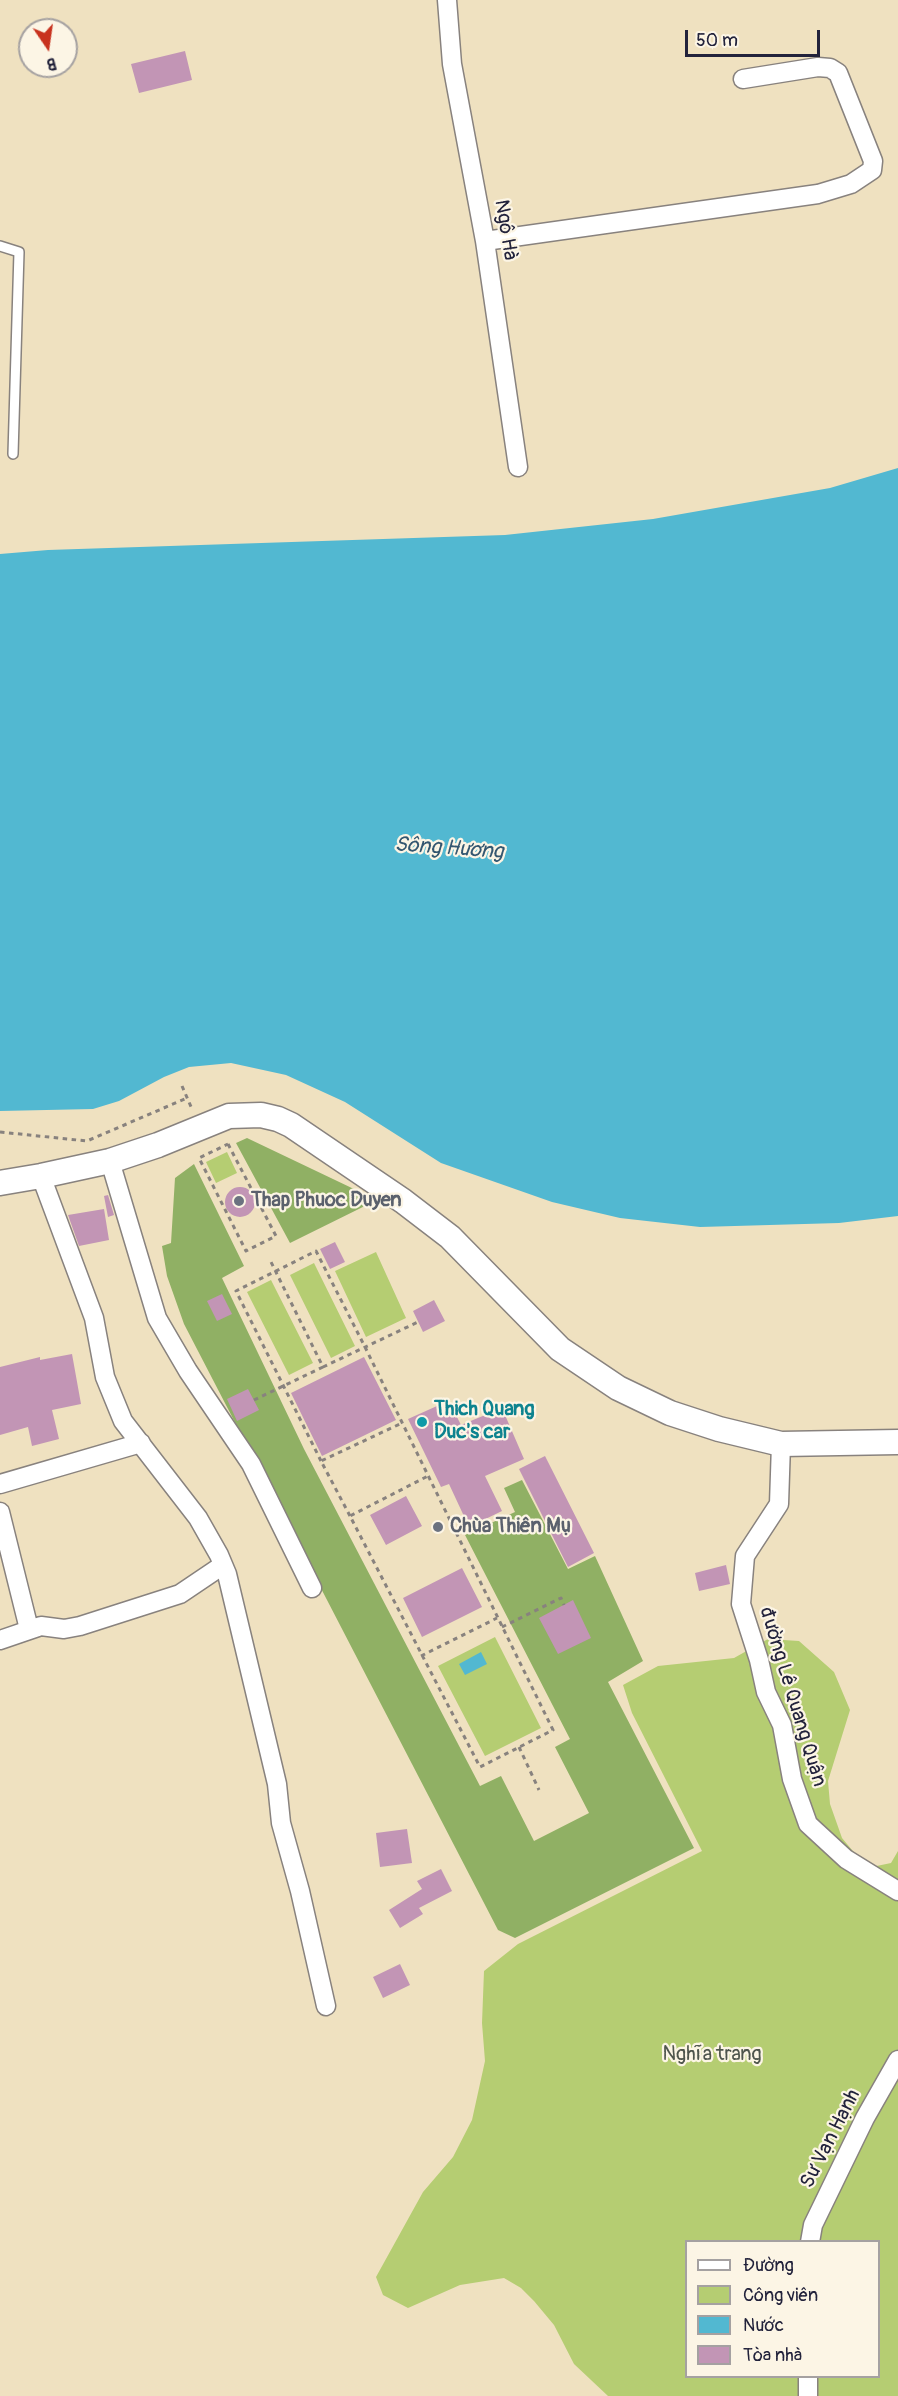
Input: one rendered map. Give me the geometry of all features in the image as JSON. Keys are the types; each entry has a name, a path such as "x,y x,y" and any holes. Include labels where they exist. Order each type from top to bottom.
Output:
{"main road":[{"path":"0,1183 110,1161 158,1145 229,1116 261,1115 291,1125 403,1201 459,1245 560,1349 618,1388 670,1413 719,1429 781,1444 898,1442"}],"street":[{"name":"Ngô Hà","path":"447,0 452,64 485,241 518,467"},
{"path":"485,241 818,194 851,184 872,170 873,161 838,73 830,68 818,67 743,79"},
{"path":"110,1161 156,1318 188,1371 251,1464 312,1588"},
{"path":"41,1176 94,1318 105,1377 123,1421 198,1518 223,1565 255,1687 277,1784 281,1823 300,1891 326,2006"},
{"path":"0,1484 141,1443"},
{"name":"đường Lê Quang Quận","path":"781,1444 778,1504 745,1556 741,1604 759,1660 766,1692 782,1725 792,1779 808,1824 846,1859 898,1891"},
{"path":"0,1512 29,1629"},
{"path":"0,1640 41,1626 64,1629 80,1626 180,1594 223,1565"},
{"name":"Sư Vạn Hạnh","path":"810,2240 813,2225 865,2118 898,2060"},
{"path":"808,2378 808,2396"}],"lane":[{"path":"0,246 19,252 13,454"}],"path":[{"path":"182,1086 200,1126"},
{"path":"0,1132 87,1141 187,1098"},
{"path":"228,1144 276,1236 262,1243 246,1251 200,1158 228,1144"},
{"path":"262,1243 264,1249"},
{"path":"316,1251 553,1730 480,1767 321,1461 236,1291 276,1271 316,1251"},
{"path":"270,1260 323,1367"},
{"path":"254,1400 418,1322"},
{"path":"321,1461 402,1423"},
{"path":"350,1516 428,1476"},
{"path":"502,1628 561,1598 564,1605"},
{"path":"544,1606 547,1613"},
{"path":"422,1656 497,1618"},
{"path":"519,1747 540,1790"}],"green space":[{"path":"247,1138 377,1200 290,1243 236,1143"},
{"path":"227,1152 237,1173 216,1183 206,1162"},
{"path":"194,1164 244,1266 222,1278 304,1449 480,1786 501,1776 534,1841 589,1813 555,1747 570,1739 465,1535 515,1512 504,1488 522,1480 568,1569 595,1556 643,1661 608,1682 694,1848 515,1938 498,1930 184,1324 167,1276 162,1246 171,1243 175,1178"},
{"path":"376,1252 406,1318 366,1337 335,1271"},
{"path":"314,1263 355,1346 331,1358 290,1275"},
{"path":"271,1280 313,1363 289,1375 247,1292"},
{"path":"495,1637 541,1728 485,1756 438,1666"},
{"name":"Nghĩa trang","path":"768,1639 799,1641 834,1672 850,1710 828,1781 830,1804 842,1838 867,1868 891,1863 898,1851 898,2396 608,2396 574,2364 554,2325 534,2301 521,2288 504,2278 460,2285 408,2308 383,2295 376,2277 423,2192 453,2157 472,2120 485,2061 482,2023 484,1971 518,1944 702,1851 632,1713 623,1685 658,1666 734,1658"}],"water":[{"name":"Sông Hương","path":"898,468 898,1216 839,1223 700,1227 620,1218 552,1202 441,1163 345,1102 286,1075 231,1063 189,1067 164,1077 119,1101 93,1109 0,1111 0,554 48,550 505,535 653,519 830,488"},
{"path":"481,1652 487,1664 465,1675 459,1664"}],"building":[{"path":"185,51 192,80 139,93 131,64"},
{"name":"Thap Phuoc Duyen","path":"240,1187 251,1191 255,1202 251,1213 240,1217 229,1213 225,1202 229,1191"},
{"path":"108,1195 114,1215 108,1217 104,1196"},
{"path":"104,1209 109,1240 79,1246 68,1215"},
{"path":"335,1242 345,1262 330,1269 320,1249"},
{"path":"222,1294 232,1314 217,1321 207,1301"},
{"path":"434,1300 445,1321 423,1332 413,1311"},
{"path":"72,1354 81,1404 52,1410 59,1439 32,1446 28,1427 0,1435 0,1367 40,1357 40,1360"},
{"path":"364,1357 396,1420 322,1456 291,1393"},
{"path":"248,1389 259,1410 237,1421 227,1399"},
{"path":"437,1406 442,1415 453,1409 461,1425 502,1408 524,1459 485,1476 502,1511 469,1527 449,1484 441,1487 408,1419"},
{"path":"545,1456 594,1553 568,1567 519,1469"},
{"path":"406,1496 422,1526 386,1545 370,1515"},
{"path":"726,1565 730,1584 699,1591 695,1573"},
{"path":"462,1568 482,1607 422,1637 403,1598"},
{"path":"573,1600 591,1638 558,1654 539,1618"},
{"path":"407,1829 412,1863 380,1867 376,1833"},
{"path":"441,1869 452,1891 419,1908 423,1914 400,1928 389,1910 422,1889 417,1881"},
{"path":"400,1964 410,1985 383,1998 373,1977"}],"place":[{"name":"Thap Phuoc Duyen","path":"239,1201"},
{"name":"Thich Quang Duc's car","path":"422,1422"},
{"name":"Chùa Thiên Mụ","path":"438,1527"}]}
